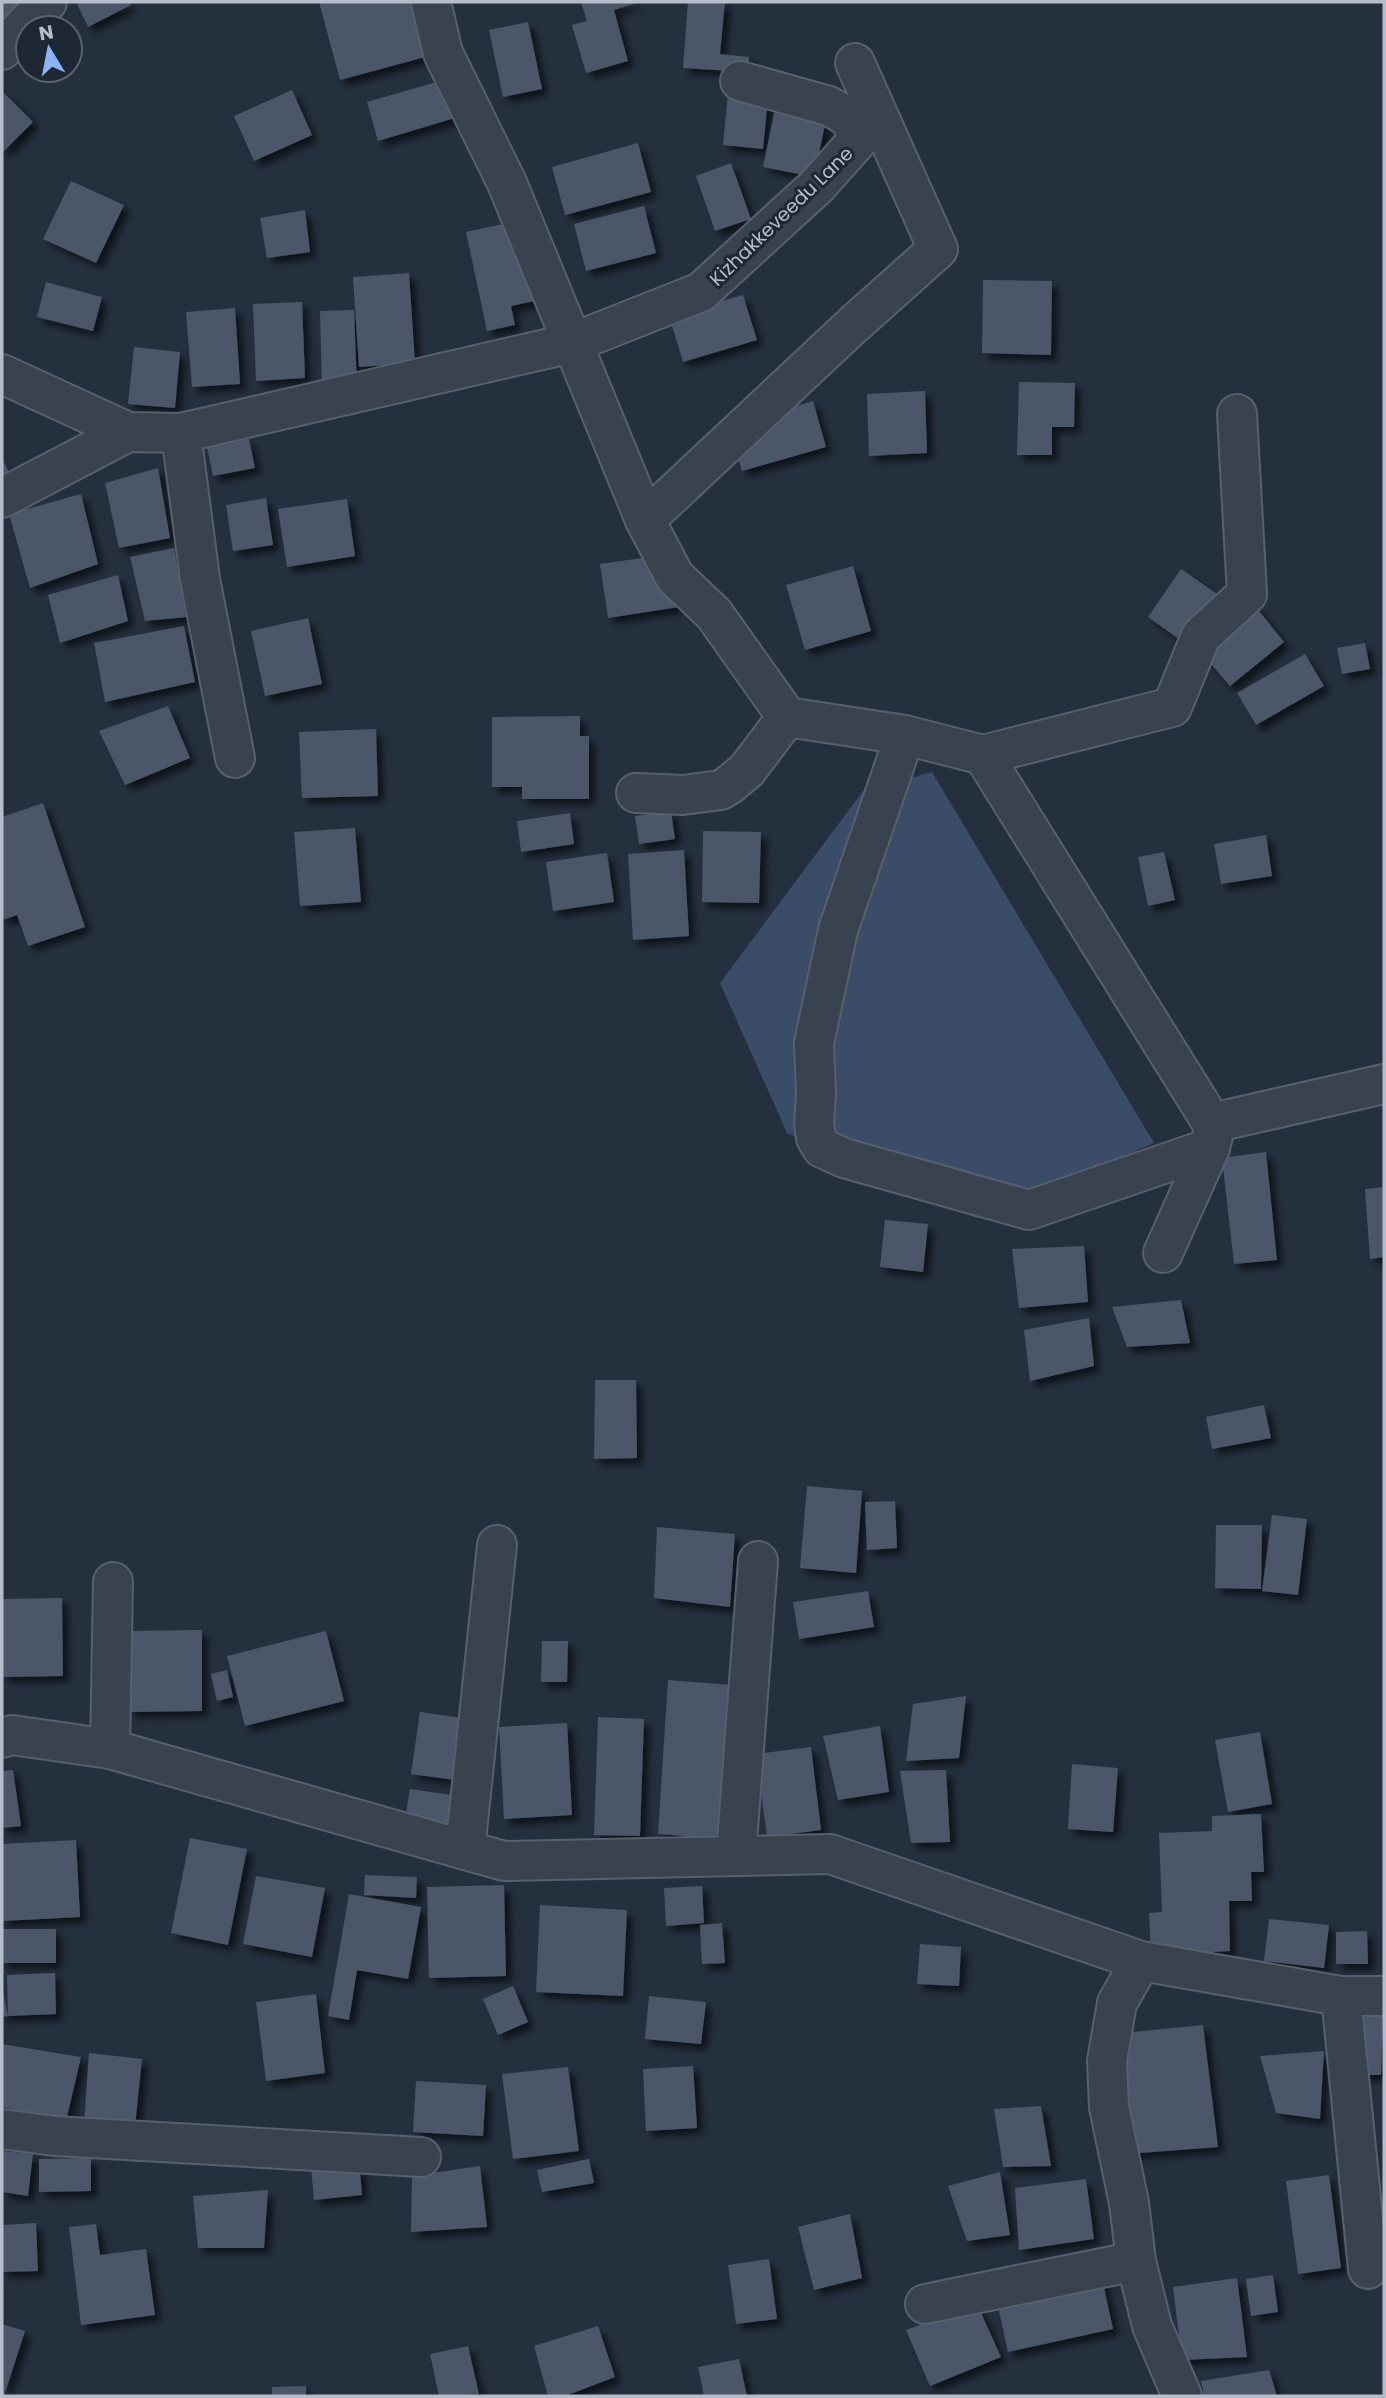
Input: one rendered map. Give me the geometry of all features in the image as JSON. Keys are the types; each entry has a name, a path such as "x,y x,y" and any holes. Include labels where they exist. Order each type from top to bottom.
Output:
{"street":[{"path":"2,50 47,2"},
{"path":"431,2 443,53 507,183 645,520 675,577 715,614 787,717 905,735 983,755 1172,708 1201,636 1247,594 1237,414"},
{"path":"645,520 853,325 938,250 855,63"},
{"name":"Kizhakkeveedu Lane","path":"572,343 701,292 817,186 858,140 851,119 829,106 740,81"},
{"path":"2,374 128,432 181,433 572,343"},
{"path":"2,498 128,432"},
{"path":"181,433 200,579 235,758"},
{"path":"636,793 683,795 720,790 747,770 787,717"},
{"path":"905,735 838,930 814,1043 814,1123 816,1138 822,1148 844,1158 1029,1210 1211,1136 1384,1084"},
{"path":"983,755 1211,1136"},
{"path":"1163,1253 1211,1136"},
{"path":"465,1850 497,1545"},
{"path":"736,1856 758,1560"},
{"path":"110,1749 113,1582"},
{"path":"2,1738 12,1735 110,1749 504,1861 830,1854 1141,1961 1340,1996 1384,1996"},
{"path":"1141,1961 1117,2003 1107,2061 1109,2107 1129,2203 1136,2261 1152,2326 1182,2396"},
{"path":"1340,1996 1368,2269"},
{"path":"2,2129 55,2136 421,2157"},
{"path":"925,2304 1136,2261"}],"water":[{"path":"932,772 1154,1143 976,1218 787,1133 720,983 863,791"}],"building":[{"path":"2,2 23,2 2,20"},
{"path":"76,2 129,2 131,5 88,27"},
{"path":"319,2 426,2 440,53 340,80"},
{"path":"581,2 640,2 614,10 628,61 586,73 572,25 587,21"},
{"path":"688,2 725,2 720,54 749,57 748,72 683,68"},
{"path":"528,22 542,89 503,97 489,30"},
{"path":"447,79 458,117 378,141 367,102"},
{"path":"292,90 312,135 254,161 234,116"},
{"path":"2,91 33,122 2,153"},
{"path":"728,94 768,98 763,149 723,145"},
{"path":"776,104 827,115 814,177 763,167"},
{"path":"638,143 651,192 565,215 552,167"},
{"path":"731,163 751,219 715,231 696,176"},
{"path":"71,181 124,205 96,263 43,239"},
{"path":"644,206 656,253 586,271 574,224"},
{"path":"305,210 310,252 267,258 260,218"},
{"path":"522,220 539,300 511,306 515,325 487,331 466,232"},
{"path":"409,273 415,363 359,367 353,277"},
{"path":"983,280 1052,281 1051,355 982,353"},
{"path":"46,282 102,297 93,331 37,317"},
{"path":"743,295 757,340 683,362 669,316"},
{"path":"302,302 305,378 256,381 253,304"},
{"path":"235,308 240,384 192,387 186,312"},
{"path":"354,310 357,388 322,389 320,311"},
{"path":"134,347 180,352 175,408 128,404"},
{"path":"1019,382 1075,383 1074,427 1052,427 1052,455 1017,455"},
{"path":"925,391 927,453 869,456 867,394"},
{"path":"813,401 826,447 742,471 728,426"},
{"path":"249,439 255,468 213,476 207,447"},
{"path":"2,458 13,480 2,485"},
{"path":"158,468 170,538 119,548 105,483"},
{"path":"81,494 98,564 30,588 9,514"},
{"path":"266,498 273,545 233,551 226,505"},
{"path":"347,499 355,556 287,567 278,509"},
{"path":"174,548 186,617 145,621 130,557"},
{"path":"671,554 679,607 608,618 600,564"},
{"path":"853,566 871,631 805,650 786,585"},
{"path":"1181,569 1220,596 1186,644 1148,617"},
{"path":"118,575 128,621 60,643 48,595"},
{"path":"1255,606 1284,642 1230,686 1200,651"},
{"path":"308,618 322,684 265,696 251,631"},
{"path":"184,626 195,682 105,702 94,643"},
{"path":"1365,643 1370,669 1342,674 1337,648"},
{"path":"1305,654 1324,686 1256,725 1237,693"},
{"path":"168,706 190,758 125,785 99,731"},
{"path":"580,716 580,736 589,736 589,799 522,799 522,787 492,787 492,717"},
{"path":"376,729 378,796 302,798 299,732"},
{"path":"43,803 85,927 28,946 17,915 2,920 2,817"},
{"path":"671,811 675,839 639,844 635,816"},
{"path":"570,813 574,844 521,852 517,821"},
{"path":"355,828 361,902 300,906 294,832"},
{"path":"703,831 761,832 759,903 702,902"},
{"path":"1266,835 1272,876 1221,884 1214,844"},
{"path":"684,850 689,936 633,940 628,854"},
{"path":"1164,852 1175,900 1148,906 1138,857"},
{"path":"607,853 614,902 553,911 546,862"},
{"path":"1266,1152 1277,1260 1234,1264 1222,1158"},
{"path":"1384,1187 1384,1257 1370,1259 1365,1189"},
{"path":"885,1220 928,1224 923,1272 880,1267"},
{"path":"1084,1246 1088,1302 1019,1308 1012,1249"},
{"path":"1181,1300 1190,1343 1127,1347 1112,1307"},
{"path":"1089,1318 1094,1366 1030,1381 1024,1330"},
{"path":"595,1380 636,1380 637,1458 594,1459"},
{"path":"1264,1405 1271,1438 1212,1449 1206,1417"},
{"path":"807,1486 862,1491 856,1573 800,1568"},
{"path":"895,1501 897,1548 867,1550 865,1502"},
{"path":"1272,1515 1307,1519 1298,1595 1262,1591"},
{"path":"1216,1525 1262,1525 1261,1589 1215,1588"},
{"path":"657,1527 735,1534 730,1607 654,1598"},
{"path":"868,1591 874,1627 799,1639 793,1602"},
{"path":"62,1598 63,1676 2,1677 2,1599"},
{"path":"202,1630 202,1711 128,1712 127,1631"},
{"path":"326,1631 344,1701 245,1726 227,1656"},
{"path":"542,1641 568,1641 567,1682 541,1682"},
{"path":"227,1670 233,1697 217,1701 211,1674"},
{"path":"668,1680 733,1685 723,1839 658,1834"},
{"path":"966,1696 959,1758 906,1761 913,1704"},
{"path":"420,1712 470,1719 461,1781 411,1774"},
{"path":"598,1717 644,1719 640,1836 594,1835"},
{"path":"567,1723 572,1815 504,1819 499,1727"},
{"path":"880,1726 889,1792 838,1800 823,1736"},
{"path":"1260,1732 1272,1804 1228,1812 1215,1740"},
{"path":"811,1747 821,1830 767,1837 756,1754"},
{"path":"1072,1764 1118,1768 1113,1832 1068,1829"},
{"path":"13,1770 21,1826 2,1828 2,1771"},
{"path":"946,1770 950,1842 911,1843 900,1771"},
{"path":"410,1789 452,1795 448,1826 405,1819"},
{"path":"1261,1814 1264,1872 1251,1872 1252,1901 1229,1901 1230,1951 1151,1955 1149,1913 1162,1912 1159,1833 1212,1831 1212,1816"},
{"path":"190,1838 247,1849 228,1945 171,1933"},
{"path":"76,1840 80,1917 2,1921 2,1844"},
{"path":"365,1875 417,1877 416,1898 364,1895"},
{"path":"256,1876 325,1888 312,1957 243,1944"},
{"path":"504,1885 506,1976 429,1978 427,1887"},
{"path":"702,1886 704,1923 666,1926 664,1888"},
{"path":"349,1894 421,1907 408,1979 357,1970 349,2020 328,2016"},
{"path":"540,1905 627,1910 623,1996 536,1992"},
{"path":"1269,1919 1329,1925 1324,1968 1264,1961"},
{"path":"722,1923 725,1963 702,1964 700,1925"},
{"path":"2,1929 56,1929 56,1963 2,1963"},
{"path":"1367,1931 1368,1964 1336,1964 1336,1932"},
{"path":"920,1944 961,1947 959,1986 917,1984"},
{"path":"55,1973 56,2014 8,2016 7,1975"},
{"path":"513,1986 528,2022 498,2035 483,1999"},
{"path":"2,1988 8,2016 2,2017"},
{"path":"316,1994 325,2073 266,2081 256,2002"},
{"path":"649,1996 706,2002 701,2044 645,2039"},
{"path":"1359,2014 1383,2015 1381,2075 1358,2075"},
{"path":"1203,2025 1218,2147 1127,2154 1123,2033"},
{"path":"2,2044 81,2057 66,2121 2,2107"},
{"path":"1324,2051 1320,2119 1276,2113 1260,2056"},
{"path":"89,2053 142,2059 135,2126 84,2125"},
{"path":"693,2066 697,2128 646,2131 643,2069"},
{"path":"568,2067 579,2151 513,2159 502,2074"},
{"path":"416,2081 486,2085 483,2136 413,2132"},
{"path":"1041,2106 1051,2166 1003,2167 994,2109"},
{"path":"2,2151 33,2154 28,2196 2,2192"},
{"path":"91,2158 91,2191 39,2192 39,2159"},
{"path":"589,2159 594,2183 542,2192 537,2170"},
{"path":"359,2161 362,2195 314,2200 311,2166"},
{"path":"480,2166 487,2227 411,2232 412,2176"},
{"path":"1000,2172 1010,2235 967,2241 948,2186"},
{"path":"1329,2175 1341,2268 1298,2274 1286,2181"},
{"path":"1086,2179 1094,2239 1019,2250 1015,2188"},
{"path":"268,2190 264,2248 198,2248 193,2196"},
{"path":"850,2214 862,2278 814,2290 798,2227"},
{"path":"36,2223 38,2271 2,2272 2,2225"},
{"path":"96,2224 100,2255 146,2249 155,2315 81,2325 69,2227"},
{"path":"769,2259 777,2319 736,2324 728,2265"},
{"path":"1101,2274 1113,2329 1008,2352 996,2297"},
{"path":"1273,2275 1278,2312 1251,2316 1246,2279"},
{"path":"1237,2278 1247,2357 1182,2360 1173,2287"},
{"path":"977,2304 1001,2357 930,2386 906,2330"},
{"path":"2,2324 25,2331 4,2396 2,2396"},
{"path":"598,2326 615,2377 565,2396 548,2396 534,2346"},
{"path":"468,2346 479,2394 439,2396 430,2354"},
{"path":"739,2359 747,2396 704,2396 698,2367"},
{"path":"1269,2370 1277,2396 1204,2396 1201,2381"},
{"path":"306,2386 306,2396 272,2396 272,2387"}]}
